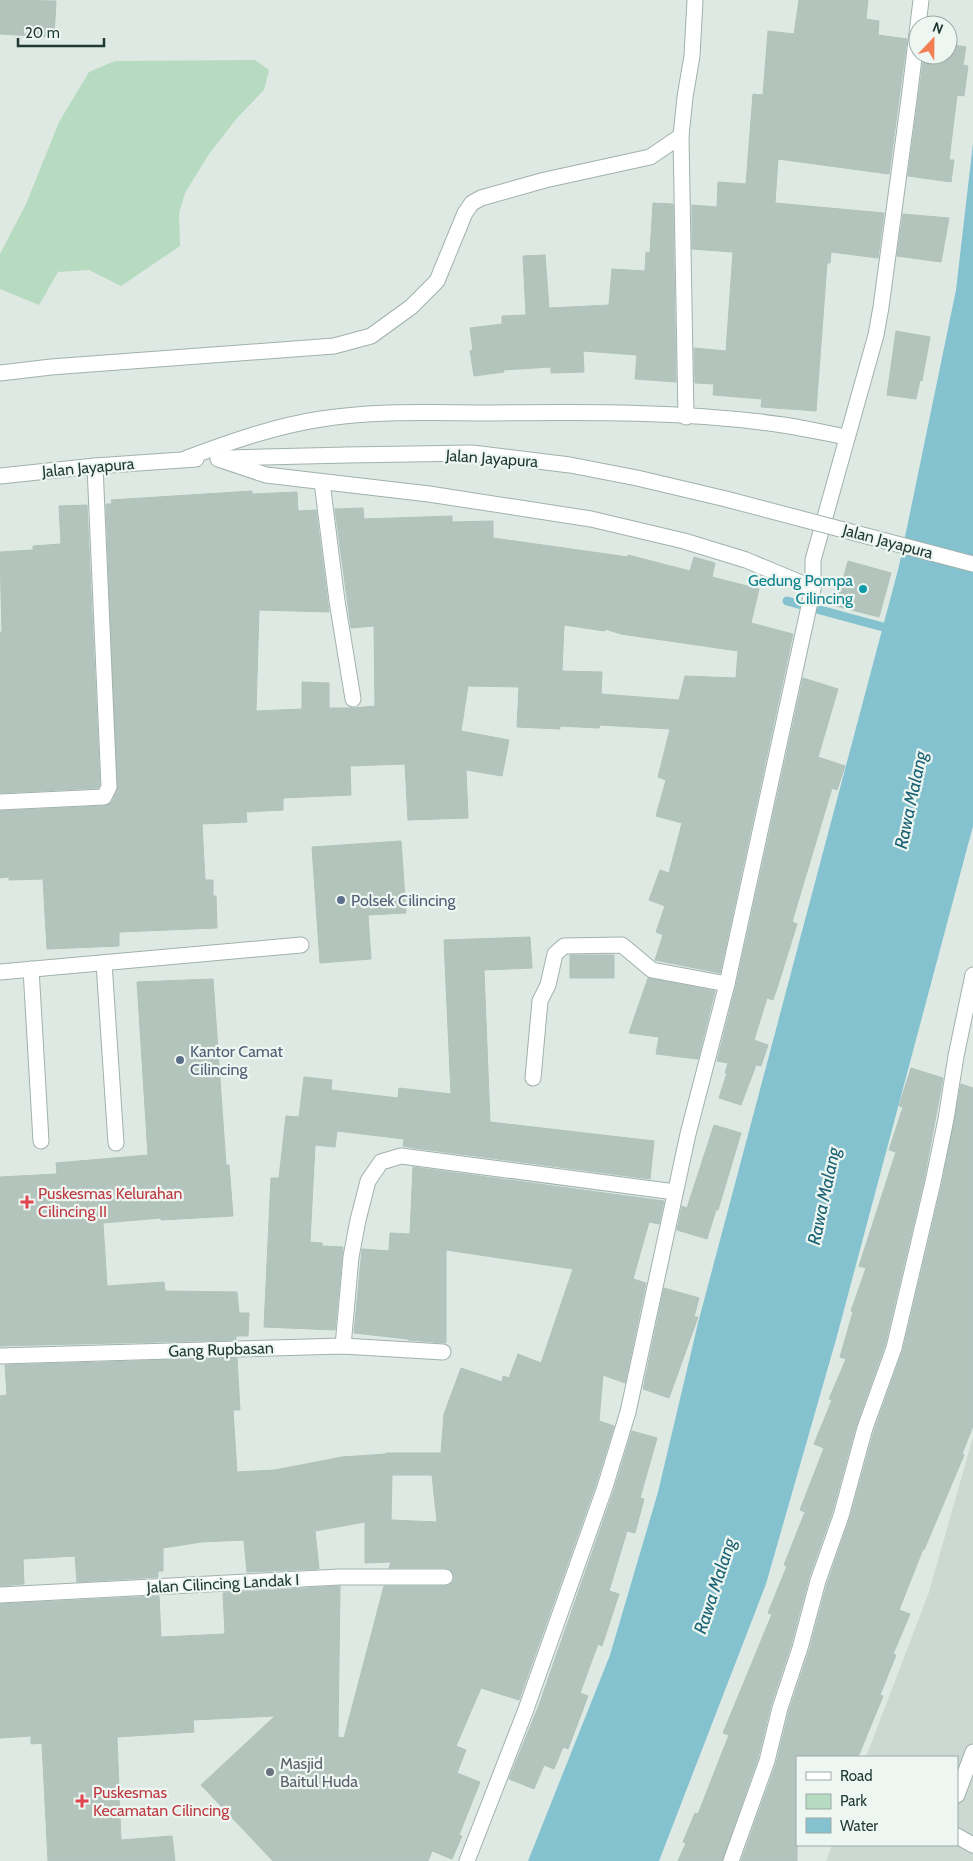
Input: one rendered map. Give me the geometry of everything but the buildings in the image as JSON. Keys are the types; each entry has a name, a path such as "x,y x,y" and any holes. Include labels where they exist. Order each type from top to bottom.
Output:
{"street":[{"path":"686,417 681,136 684,97 692,56 695,0"},
{"path":"467,1861 534,1685 605,1487 626,1422 688,1134 727,984 813,588 813,560 876,335 921,0"},
{"path":"0,373 52,367 334,346 371,336 411,307 437,281 464,213 472,203 481,198 545,180 650,157 681,136"},
{"path":"187,458 233,441 291,425 322,419 387,412 579,412 686,417 783,425 846,437"},
{"name":"Jalan Jayapura","path":"0,476 187,458 218,459 472,453 570,465 637,478 726,498 973,564"},
{"path":"218,459 266,474 429,494 591,519 684,541 728,554 813,588"},
{"path":"0,802 104,797 109,788 95,466"},
{"path":"322,482 337,601 353,698"},
{"path":"0,972 301,945"},
{"path":"534,1078 540,1000 548,985 555,954 564,946 622,945 652,970 727,984"},
{"path":"104,963 116,1143"},
{"path":"31,969 41,1141"},
{"path":"731,1861 767,1761 780,1708 800,1648 818,1581 841,1516 865,1428 894,1348 933,1182 973,975"},
{"path":"343,1346 351,1257 358,1220 368,1181 381,1162 401,1156 675,1192"},
{"name":"Gang Rupbasan","path":"0,1356 343,1346 443,1352"},
{"name":"Jalan Cilincing Landak I","path":"0,1595 330,1578 445,1576"},
{"path":"958,1792 973,1752"},
{"path":"958,1837 973,1845"}],"shaded area":[{"path":"973,1437 973,1861 826,1861 832,1846 958,1846 958,1756 866,1756 929,1592"}],"green space":[{"path":"255,60 269,70 264,90 237,118 209,154 185,193 179,213 180,246 121,286 89,270 58,272 39,305 0,289 0,254 26,204 59,122 89,72 115,61"}],"water":[{"name":"Rawa Malang","path":"973,143 973,826 837,1336 766,1584 659,1861 528,1861 610,1655 658,1492 698,1323 899,566 956,290"}],"waterway":[{"path":"787,601 883,627"}],"place":[{"name":"Gedung Pompa Cilincing","path":"863,589"},
{"name":"Polsek Cilincing","path":"341,900"},
{"name":"Kantor Camat Cilincing","path":"180,1060"},
{"name":"Puskesmas Kelurahan Cilincing II","path":"27,1202"},
{"name":"Masjid Baitul Huda","path":"270,1772"},
{"name":"Puskesmas Kecamatan Cilincing","path":"82,1801"}]}
